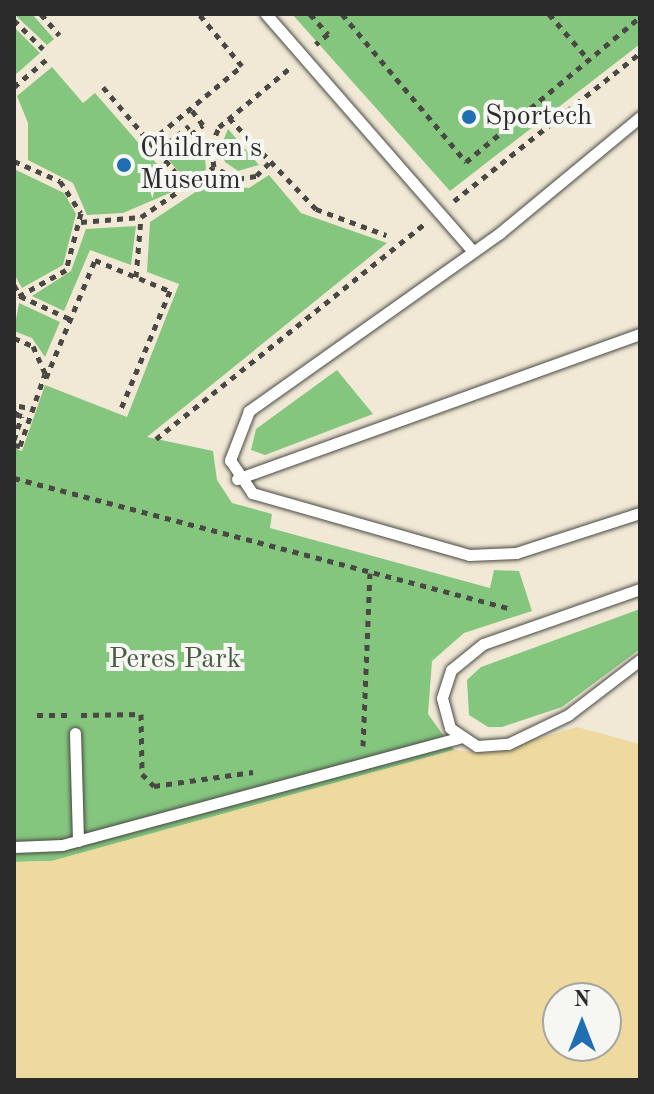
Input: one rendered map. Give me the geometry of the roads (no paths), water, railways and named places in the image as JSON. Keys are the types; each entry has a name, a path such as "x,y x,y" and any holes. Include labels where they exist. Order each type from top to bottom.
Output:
{"lane":[{"path":"266,14 443,210 472,250"},
{"path":"640,117 472,250 249,411 231,443 237,479 272,500 469,555 516,553 640,513"},
{"path":"237,479 640,334"},
{"path":"459,738 442,698 451,670 483,644 640,589"},
{"path":"14,847 78,841 459,738 508,744 568,715 640,660"},
{"path":"75,733 78,841"}],"place":[{"name":"Sportech","path":"469,117"},
{"name":"Children's Museum","path":"124,165"}],"park label":[{"name":"Peres Park","path":"175,660"}]}
